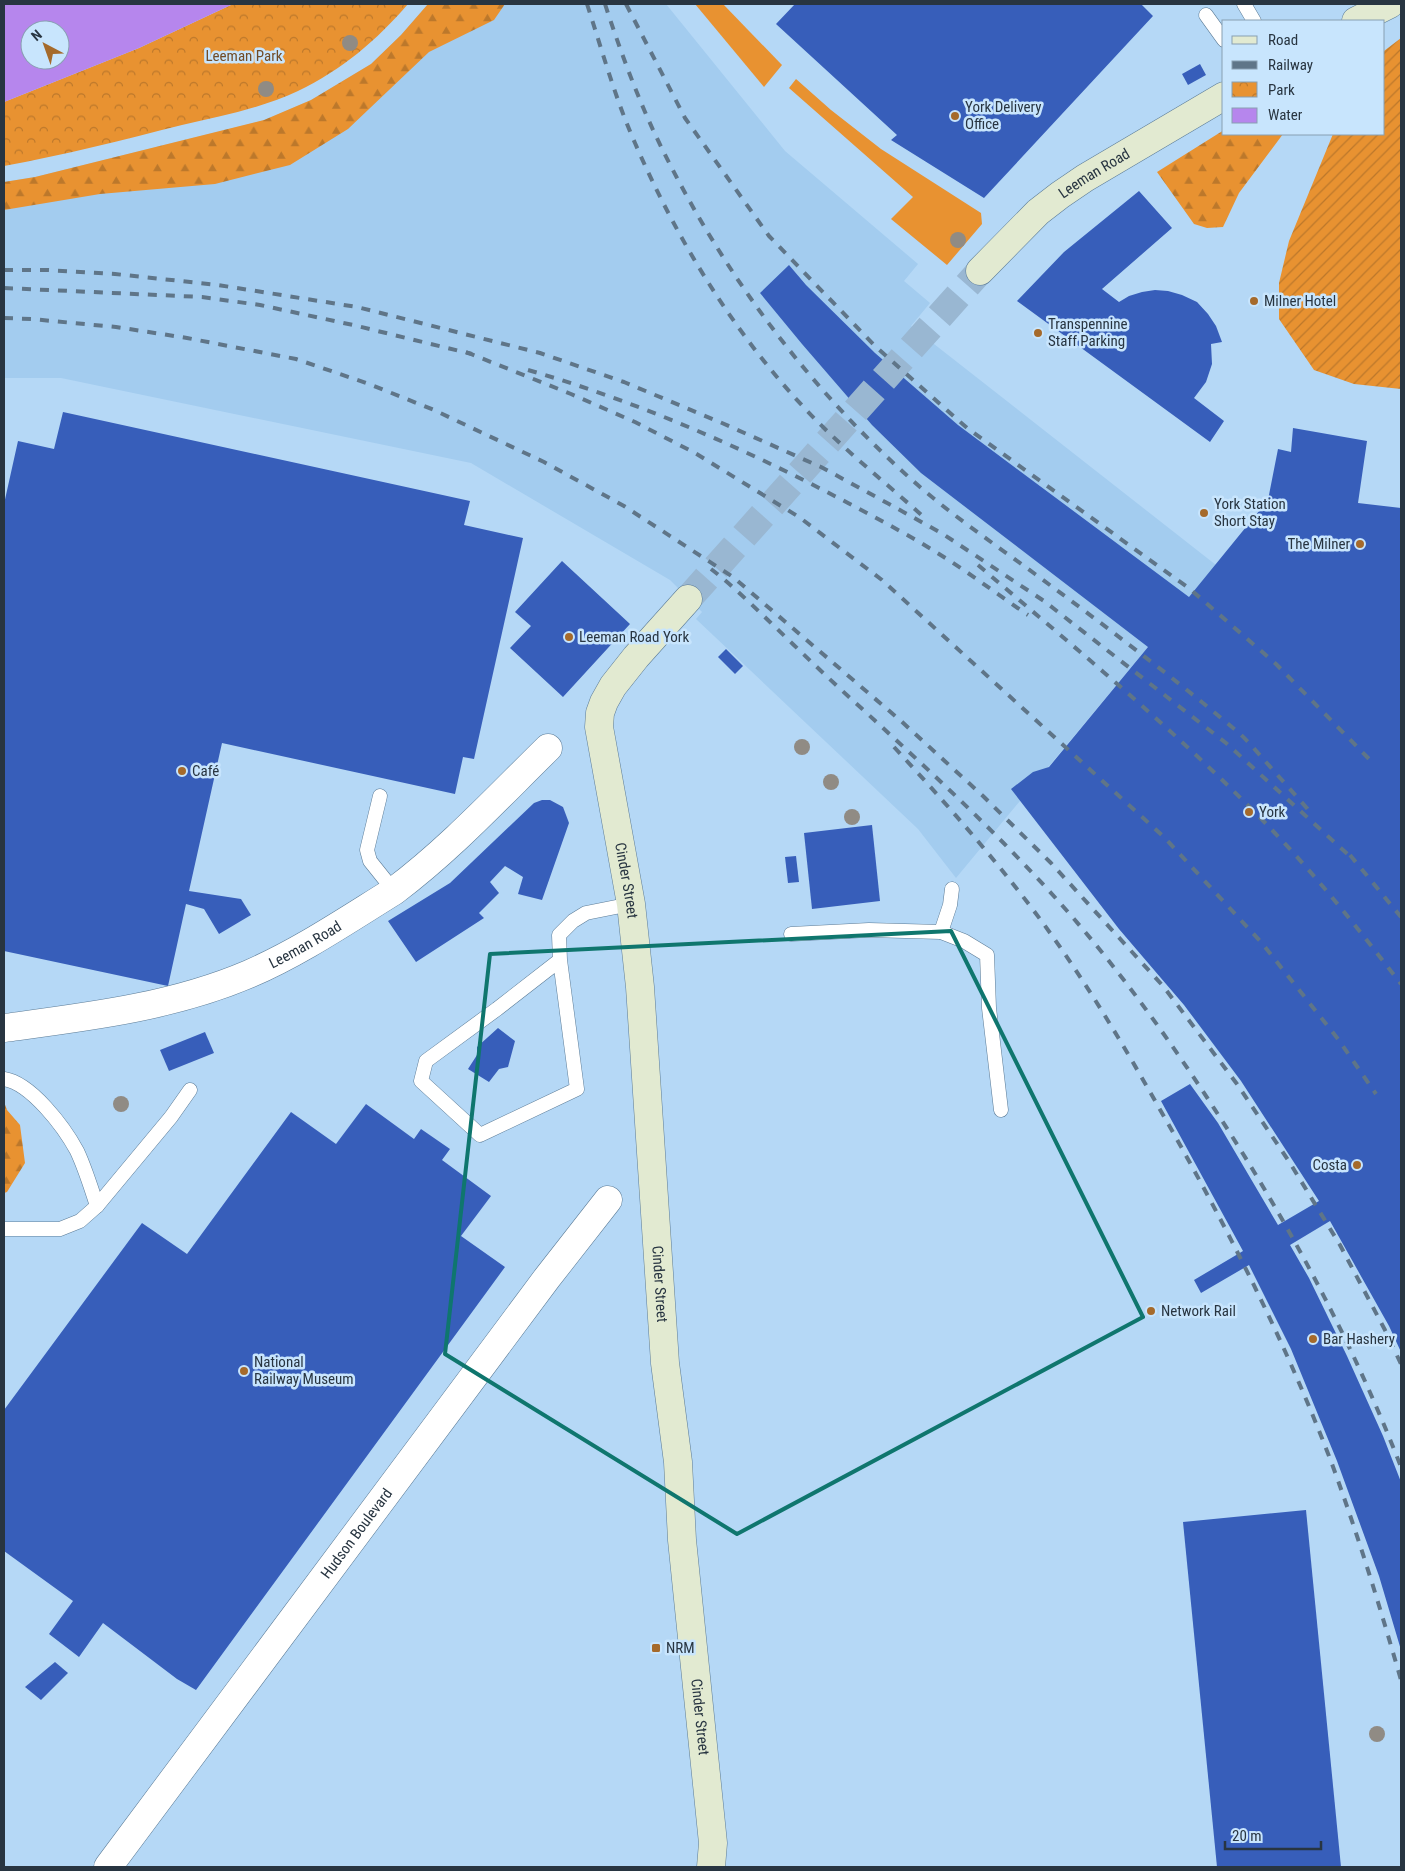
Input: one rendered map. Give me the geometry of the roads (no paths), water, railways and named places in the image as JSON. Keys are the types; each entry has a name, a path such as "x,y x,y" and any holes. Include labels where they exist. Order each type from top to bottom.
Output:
{"street":[{"path":"1358,20 1390,4"},
{"name":"Leeman Road","path":"980,271 1038,212 1069,188 1222,97"},
{"name":"Cinder Street","path":"688,599 636,657 613,686 600,713 599,727 617,818 631,904 640,987 665,1363 678,1462 683,1550 713,1844 711,1867"},
{"name":"Leeman Road","path":"4,1028 133,1009 200,991 248,974 299,949 394,891 425,866 548,748"},
{"name":"Hudson Boulevard","path":"108,1867 562,1257 608,1200"}],"lane":[{"path":"1244,4 1253,20"},
{"path":"1206,14 1222,37"},
{"path":"380,796 367,850 370,861 394,891"},
{"path":"941,932 950,906 952,889"},
{"path":"560,960 426,1061 421,1081 480,1135 577,1089 560,960 559,935 573,921 586,913 631,904"},
{"path":"791,934 869,930 941,932 964,941 987,955 990,1008 1001,1110"},
{"path":"4,1078 13,1080 48,1109 76,1150 98,1206"},
{"path":"4,1229 60,1229 80,1221 98,1206 171,1117 190,1090"}],"water":[{"path":"4,4 233,4 139,48 4,102"}],"tunnel":[{"path":"688,599 980,271"}],"railway":[{"path":"587,4 615,91 635,143 672,220 717,296 741,331 796,399 838,442 927,520"},
{"path":"605,4 647,116 678,181 705,228 765,319 834,403 872,443 941,505 1061,593 1239,733 1313,815"},
{"path":"626,4 685,118 769,236 875,346 967,428 1190,589 1276,664 1373,763"},
{"path":"4,270 47,270 115,274 218,285 357,307 540,353 624,382 722,423 821,467 889,504 943,534 1044,601 1226,743 1355,861"},
{"path":"4,288 202,297 260,305 472,354"},
{"path":"4,318 116,327 187,338 296,359 369,384 434,410 544,462 624,506 733,577 901,721 983,796 1051,863 1163,986 1237,1084 1290,1163 1340,1245 1401,1364"},
{"path":"466,352 635,422 695,453 799,517 882,580 1164,837 1261,942 1338,1039 1376,1094"},
{"path":"528,370 610,397 691,428 810,483 923,544 1028,615"},
{"path":"978,565 1129,694 1238,796 1307,868 1401,984"},
{"path":"711,569 742,595 992,832 1068,912 1115,968 1200,1087 1286,1226 1348,1344 1401,1467"},
{"path":"894,747 983,848 1051,934 1114,1031 1158,1106 1230,1237 1274,1327 1332,1464 1377,1598 1401,1680"},
{"path":"1350,855 1401,917"}],"place":[{"name":"York Delivery Office","path":"955,116"},
{"name":"Milner Hotel","path":"1254,301"},
{"name":"Transpennine Staff Parking","path":"1038,333"},
{"name":"York Station Short Stay","path":"1204,513"},
{"name":"The Milner","path":"1360,544"},
{"name":"Leeman Road York","path":"569,637"},
{"name":"Café","path":"182,771"},
{"name":"York","path":"1249,812"},
{"name":"Costa","path":"1357,1165"},
{"name":"Network Rail","path":"1151,1311"},
{"name":"Bar Hashery","path":"1313,1339"},
{"name":"National Railway Museum","path":"244,1371"},
{"name":"NRM","path":"656,1648"}],"park label":[{"name":"Leeman Park","path":"244,56"}]}
